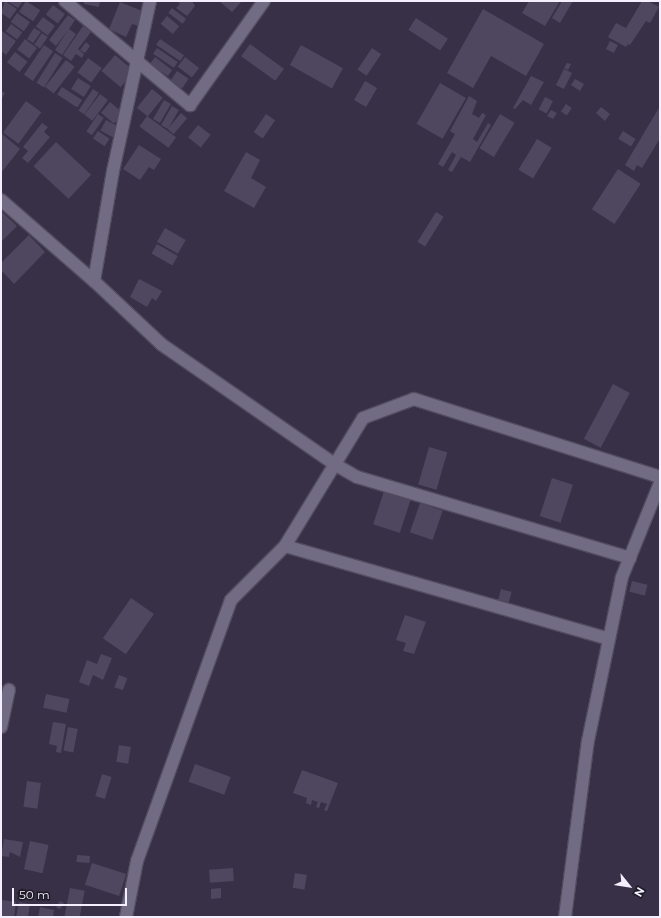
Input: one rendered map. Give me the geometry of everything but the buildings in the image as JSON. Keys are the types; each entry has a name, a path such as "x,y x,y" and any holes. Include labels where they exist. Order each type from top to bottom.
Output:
{"street":[{"path":"65,1 190,105 264,1"},
{"path":"94,281 136,60 150,1"},
{"path":"1,200 94,281 160,344 336,465 357,477 630,558"},
{"path":"126,917 137,861 231,600 285,546 336,465 363,418 414,399 660,477"},
{"path":"565,917 588,741 622,577 660,482"},
{"path":"285,546 609,639"},
{"path":"1,727 8,690"}]}
